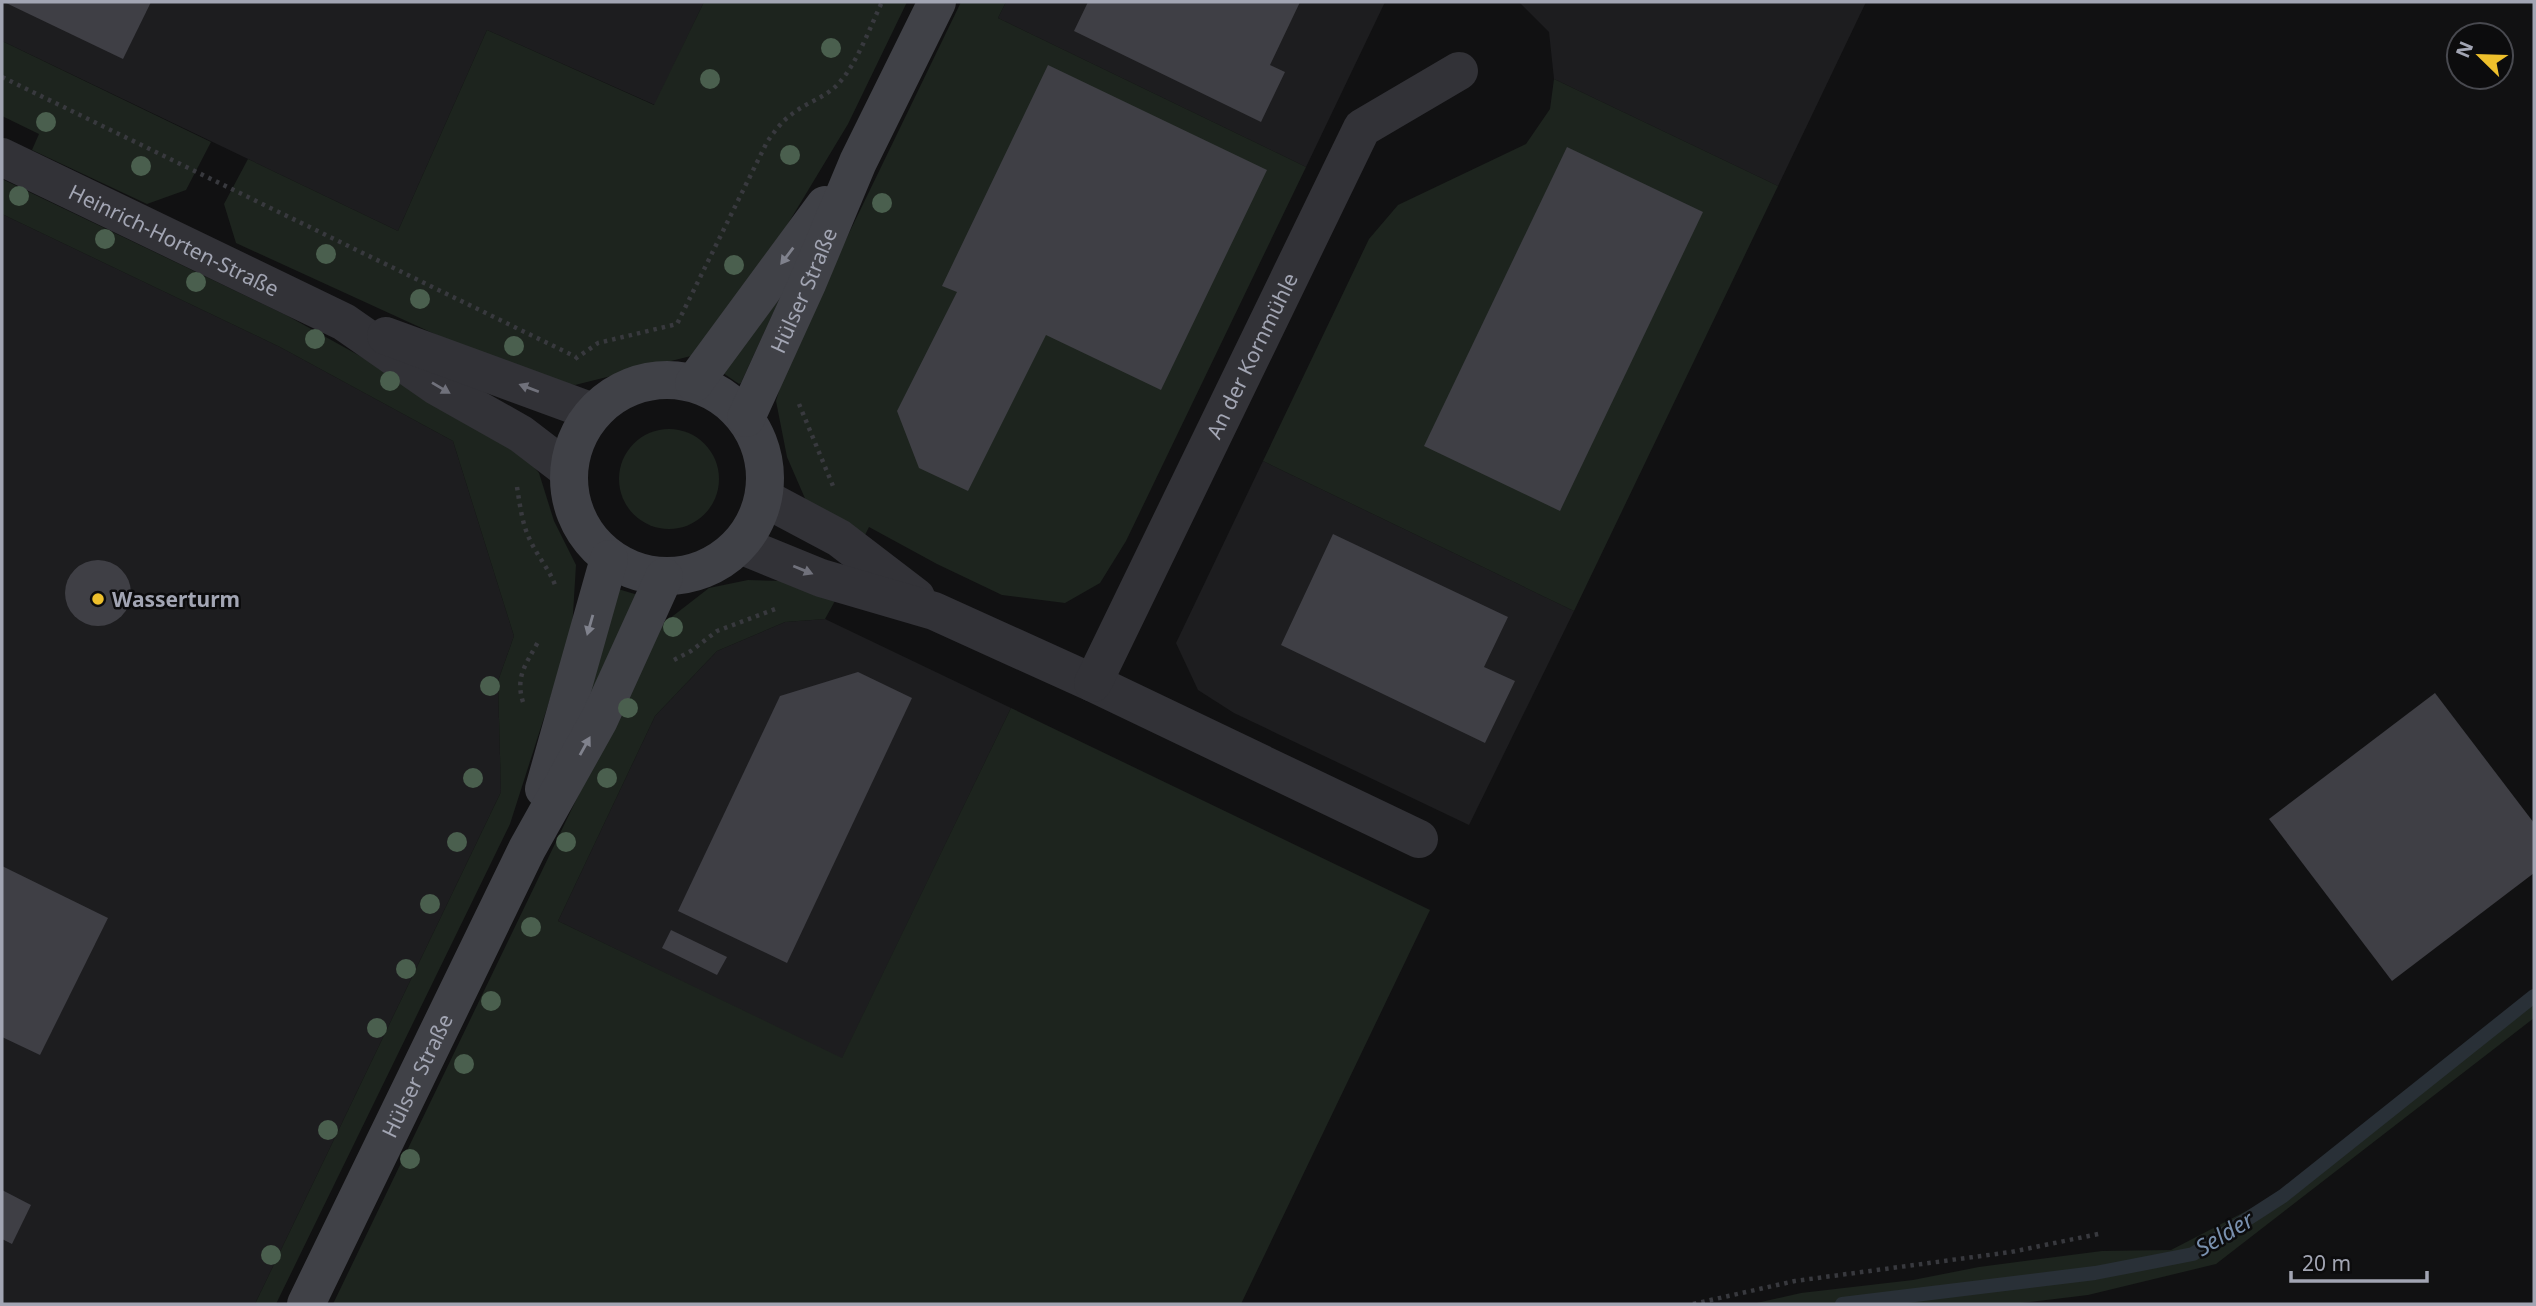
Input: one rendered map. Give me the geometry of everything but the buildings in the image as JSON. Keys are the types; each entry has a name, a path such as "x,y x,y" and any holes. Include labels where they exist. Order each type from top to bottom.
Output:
{"main road":[{"name":"Hülser Straße","path":"746,418 807,284 858,162 937,2"},
{"name":"Hülser Straße","path":"694,383 858,162"},
{"path":"666,379 694,383 723,396 746,418 759,443 766,470 764,498 755,523 740,545 718,563 692,574 664,577 636,572 609,559 591,542 577,520 569,496 568,470 576,438 593,412 614,394 639,383 666,379"},
{"name":"Hülser Straße","path":"527,849 609,559"},
{"name":"Hülser Straße","path":"306,1304 527,849 599,720 664,577"}],"street":[{"name":"An der Kornmühle","path":"1093,683 1362,128 1459,71"},
{"name":"Heinrich-Horten-Straße","path":"2,157 344,322 460,361 593,412"},
{"name":"Heinrich-Horten-Straße","path":"344,322 436,386 521,435 568,470"},
{"path":"764,498 839,538 934,611"},
{"path":"740,545 821,578 934,611 1093,683 1419,839"}],"path":[{"path":"2,77 577,357"},
{"path":"1693,1304 1795,1281 2011,1252 2103,1233"}],"shaded area":[{"path":"2,2 704,2 655,105 487,30 398,231 2,41"},
{"path":"704,2 907,2 848,124 730,320 699,354 575,385 531,378 236,243 224,204 248,159 398,231 487,30 654,105"},
{"path":"961,2 1006,2 998,18 1306,167 1126,541 1100,583 1065,603 1002,595 869,527 863,539 807,503 787,457 776,401 789,357"},
{"path":"1006,2 1385,2 1306,167 998,18"},
{"path":"1519,2 1866,2 1778,186 1554,79 1549,32"},
{"path":"2,41 211,142 186,190 147,204 32,150 39,134 2,116"},
{"path":"1554,79 1778,186 1574,611 1263,461 1369,239 1398,205 1526,144 1550,109"},
{"path":"2,179 286,315 510,439 539,473 554,521 576,565 572,630 510,824 276,1304 255,1304 501,792 498,681 514,636 453,441 280,347 2,214"},
{"path":"2,214 280,347 453,441 514,636 498,681 501,792 255,1304 2,1304"},
{"path":"780,298 741,383 739,384 723,373"},
{"path":"669,429 688,432 705,443 716,460 719,479 716,498 705,515 688,526 669,529 650,526 633,515 622,498 619,479 622,460 633,443 650,432"},
{"path":"1263,461 1574,611 1469,825 1234,713 1198,690 1176,643"},
{"path":"748,580 785,581 836,599 825,619 785,622 717,651 655,716 558,921 842,1058 1011,708 1430,910 1241,1304 333,1304 660,626 709,588"},
{"path":"618,589 638,595 585,710"},
{"path":"825,619 1011,708 842,1059 558,921 655,716 717,651 785,622"},
{"path":"2534,988 2534,1018 2216,1264 2088,1295 2012,1304 1752,1304 1801,1293 1913,1280 1979,1267 2102,1251 2171,1250 2281,1193"}],"waterway":[{"name":"Selder","path":"1842,1304 2095,1273 2193,1254 2283,1196 2534,996"}],"place":[{"name":"Wasserturm","path":"98,599"}]}
